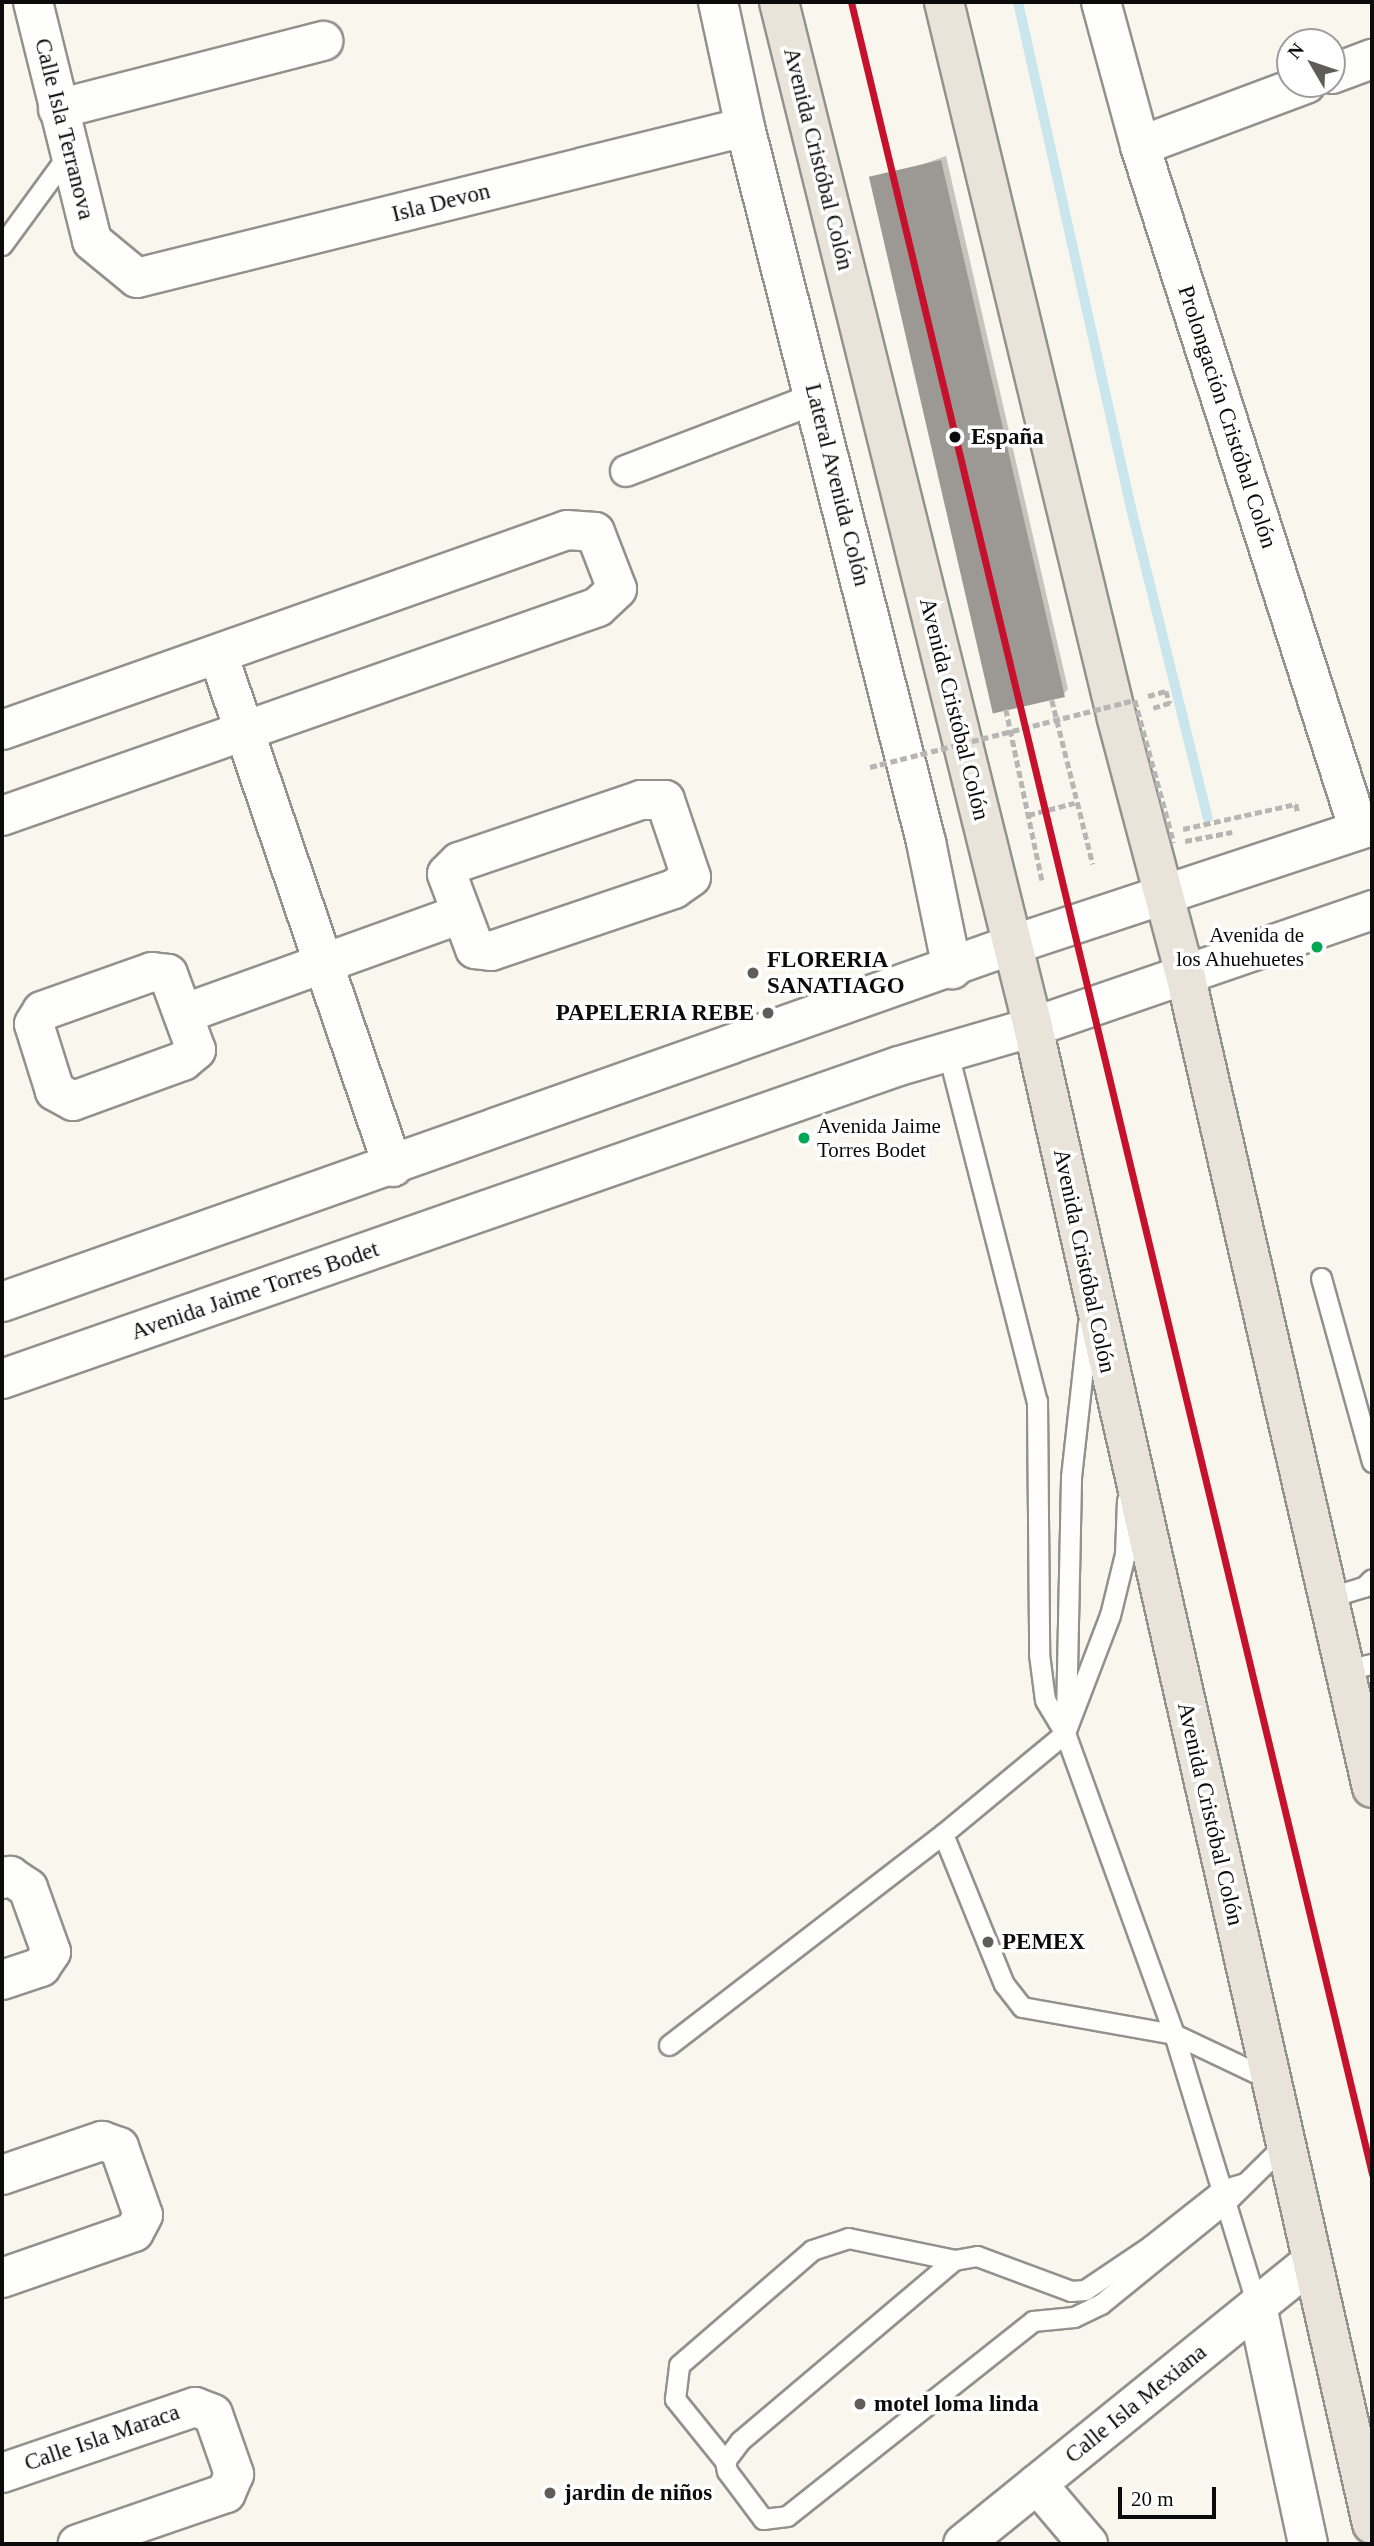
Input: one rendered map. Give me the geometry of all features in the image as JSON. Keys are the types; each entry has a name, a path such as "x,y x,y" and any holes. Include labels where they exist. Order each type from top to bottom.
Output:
{"main road":[{"name":"Avenida Cristóbal Colón","path":"779,2 1033,1027 1091,1296 1272,2081 1310,2263 1372,2524"},
{"path":"944,2 1162,841 1164,894 1185,974 1327,1598 1359,1667 1372,1788"}],"street":[{"name":"Calle Isla Terranova","path":"33,2 92,241 137,278"},
{"name":"Lateral Avenida Colón","path":"718,2 745,127 926,842 952,969"},
{"name":"Prolongación Cristóbal Colón","path":"1101,2 1140,146 1365,828"},
{"path":"58,109 323,41"},
{"path":"1346,70 1372,60"},
{"path":"1140,146 1276,96"},
{"name":"Isla Devon","path":"137,278 745,127"},
{"path":"626,471 815,399"},
{"path":"2,730 566,530 596,532 617,589 598,607 2,816"},
{"path":"218,654 393,1167"},
{"path":"640,800 665,800 691,877 674,889 491,951 475,948 461,914 447,874 459,862 640,800"},
{"path":"2,1302 393,1167 1013,945 1365,828"},
{"name":"Avenida Jaime Torres Bodet","path":"2,1379 1372,910"},
{"path":"183,1014 461,914"},
{"path":"2,1879 9,1876 28,1888 51,1952 41,1967 2,1980"},
{"path":"2,2175 102,2141 119,2147 143,2215 134,2232 2,2278"},
{"name":"Calle Isla Mexiana","path":"963,2544 1310,2263"},
{"path":"1257,2306 1308,2544"},
{"name":"Calle Isla Maraca","path":"2,2473 195,2407 212,2414 234,2474 226,2493 78,2544"},
{"path":"1037,2484 1088,2544"}],"lane":[{"path":"2,244 69,152"},
{"path":"948,1053 1037,1401 1039,1654 1049,1714 1065,1733 1174,2034 1257,2306"},
{"path":"1321,1279 1372,1462"},
{"path":"1065,1733 1071,1477 1091,1296"},
{"path":"669,2045 943,1834 1065,1733 1110,1615 1125,1554 1128,1458"},
{"path":"1327,1598 1364,1587 1372,1579"},
{"path":"943,1834 1014,2000 1032,2011 1174,2034 1272,2081"},
{"path":"1223,2197 1101,2304 1073,2317 1033,2321 787,2516 772,2521 760,2516 725,2461 675,2399 674,2381 679,2365 812,2250 848,2238 954,2260 977,2256 1071,2291 1085,2290 1242,2184 1285,2144"},
{"path":"725,2461 740,2441 954,2260"}],"path":[{"path":"870,767 1166,691 1170,703 1133,714"},
{"path":"1052,700 1075,803 1093,864"},
{"path":"1135,700 1162,841"},
{"path":"1006,709 1042,880"},
{"path":"1028,815 1075,803"},
{"path":"1162,841 1296,804 1300,818 1287,821"},
{"path":"1162,841 1237,831"}],"building":[{"name":"España","path":"941,160 1065,697 993,714 869,177"}],"waterway":[{"path":"1018,2 1131,508 1208,818"}],"transit line":[{"path":"851,2 1372,2174"}],"place":[{"name":"España","path":"955,437"},
{"name":"Avenida de los Ahuehuetes","path":"1317,947"},
{"name":"FLORERIA SANATIAGO","path":"753,973"},
{"name":"PAPELERIA REBE","path":"768,1013"},
{"name":"Avenida Jaime Torres Bodet","path":"804,1138"},
{"name":"PEMEX","path":"988,1942"},
{"name":"motel loma linda","path":"860,2404"},
{"name":"jardin de niños","path":"550,2493"}]}
